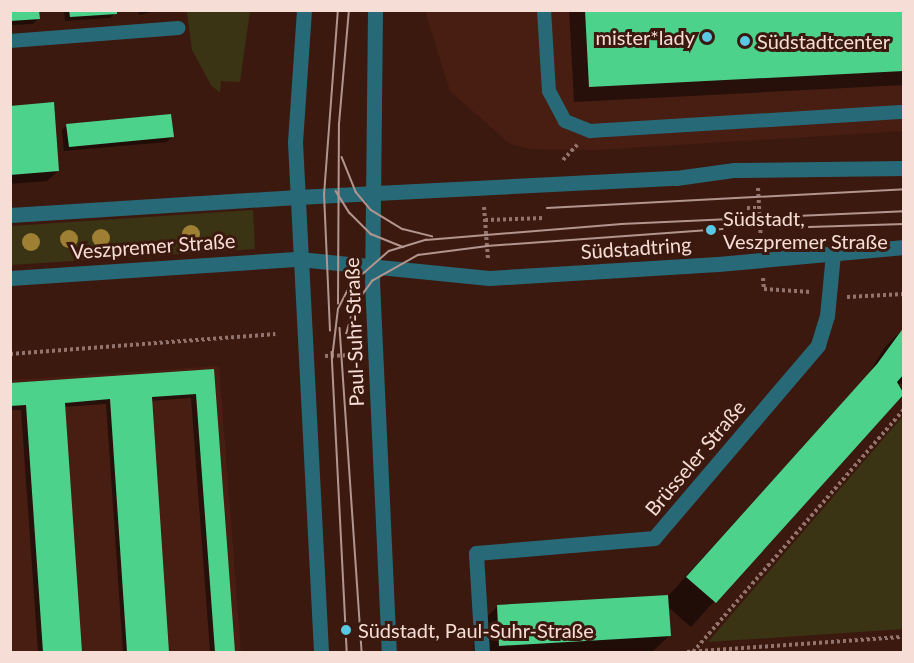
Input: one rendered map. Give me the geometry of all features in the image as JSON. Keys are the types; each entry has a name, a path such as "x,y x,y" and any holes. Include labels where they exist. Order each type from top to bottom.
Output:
{"street":[{"path":"304,10 295,119 297,197 303,357 321,652"},
{"name":"Paul-Suhr-Straße","path":"375,10 371,264 389,652"},
{"path":"371,192 676,178 734,170 903,168"},
{"name":"Veszpremer Straße","path":"10,215 371,192"},
{"name":"Südstadtring","path":"371,264 489,278 903,247"},
{"name":"Brüsseler Straße","path":"482,652 476,553 654,538 818,345 827,316 833,254"},
{"name":"Veszpremer Straße","path":"10,278 299,259 371,264"}],"lane":[{"path":"544,10 549,91 565,121 590,131 903,112"},
{"path":"10,41 179,28"}],"path":[{"path":"484,188 489,278"},
{"path":"747,208 759,208"},
{"path":"485,220 544,218"},
{"path":"10,354 275,334"},
{"path":"303,357 375,354"},
{"path":"693,652 903,409"},
{"path":"687,652 903,637"}],"shaded area":[{"path":"182,11 250,11 240,82 221,81 220,93 211,85 192,50 187,12"},
{"path":"425,11 903,11 903,131 595,150 531,149 510,144 450,91"},
{"path":"253,210 255,249 11,265 11,226"},
{"path":"219,366 241,652 11,652 11,380"},
{"path":"903,416 903,629 708,642"}],"building":[{"path":"10,10 39,10 40,19 10,21"},
{"path":"69,10 117,10 117,14 70,17"},
{"name":"Südstadtcenter","path":"585,10 904,10 904,71 589,87"},
{"path":"54,102 59,171 10,175 10,106"},
{"path":"171,114 174,137 69,147 66,124"},
{"path":"904,327 904,374 897,382 904,394 716,603 686,577 877,364"},
{"path":"214,369 235,652 215,652 196,394 152,397 169,652 127,652 110,399 65,403 82,652 43,652 26,405 10,406 10,383"},
{"path":"668,595 671,636 499,646 497,605"}],"tram line":[{"path":"330,331 324,195 338,10"},
{"path":"338,304 339,124 349,10"},
{"path":"342,157 356,192 371,210 403,229 432,236"},
{"path":"547,208 904,189"},
{"path":"336,191 350,213 371,234 403,247"},
{"path":"332,359 338,309 351,284 389,251 426,240 621,224 904,211"},
{"path":"809,227 904,224"},
{"path":"345,338 354,306 372,281 418,255 487,246 722,229"},
{"path":"340,328 362,652"},
{"path":"332,352 347,652"}],"place":[{"name":"mister*lady","path":"707,37"},
{"name":"Südstadtcenter","path":"745,41"},
{"name":"Südstadt, Veszpremer Straße","path":"711,230"},
{"name":"Südstadt, Paul-Suhr-Straße","path":"346,630"}]}
